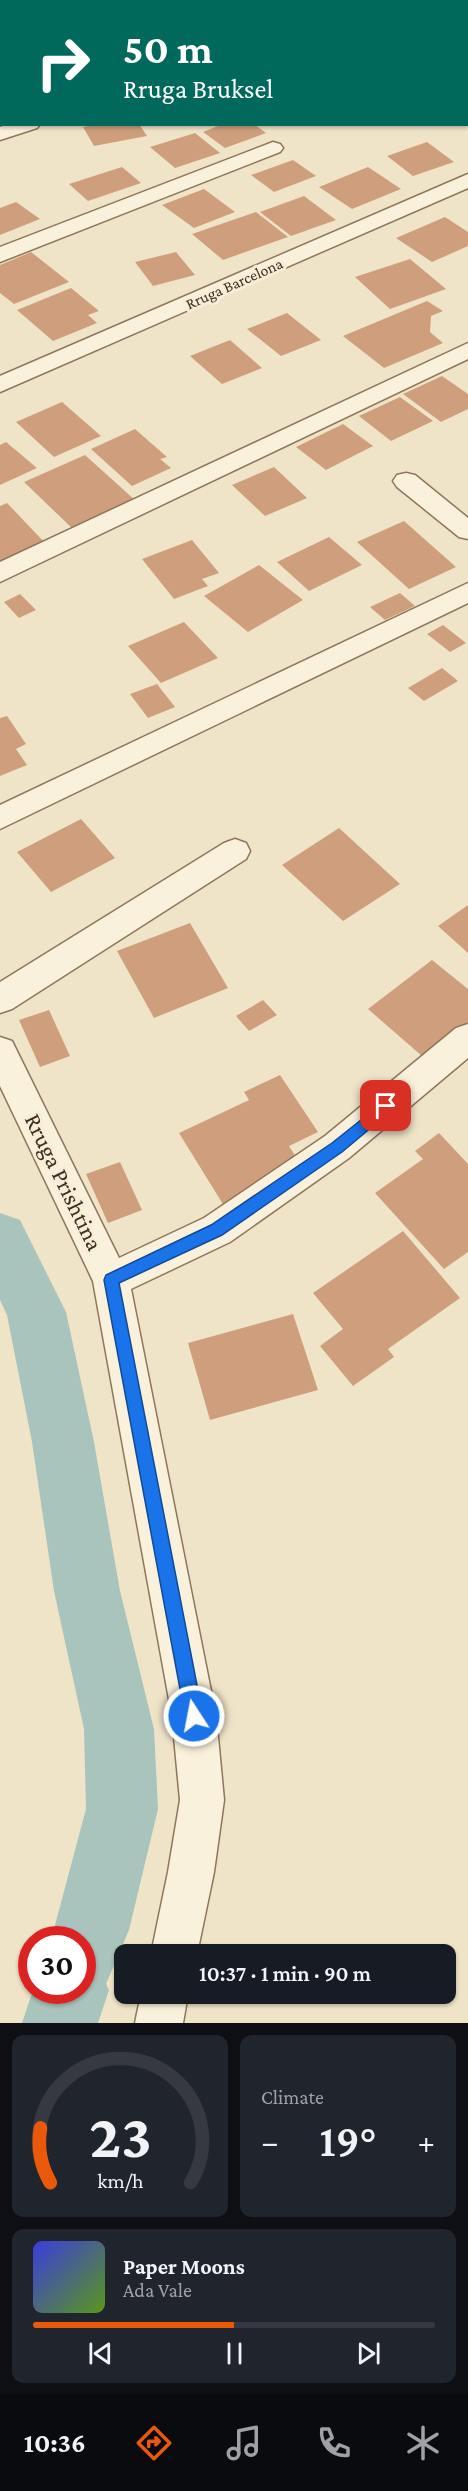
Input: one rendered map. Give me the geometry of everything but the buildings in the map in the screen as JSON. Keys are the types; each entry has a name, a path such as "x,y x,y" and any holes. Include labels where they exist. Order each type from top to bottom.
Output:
{"street":[{"path":"0,134 24,126"},
{"path":"0,255 273,148"},
{"name":"Rruga Barcelona","path":"0,385 468,180"},
{"path":"0,573 468,350"},
{"path":"406,480 468,531"},
{"path":"0,818 468,592"},
{"path":"0,999 235,852"},
{"path":"111,1280 217,1230 337,1147 468,1038"},
{"name":"Rruga Prishtina","path":"0,1051 111,1280 192,1705 202,1800 191,1872 176,1944"},
{"path":"159,2023 163,2004"}],"waterway":[{"path":"0,1239 36,1312 63,1442 87,1591 119,1729 122,1809 93,1926"},
{"path":"60,2023 66,2004"}],"route":[{"path":"194,1716 111,1280 217,1230 337,1147 386,1106"}]}
